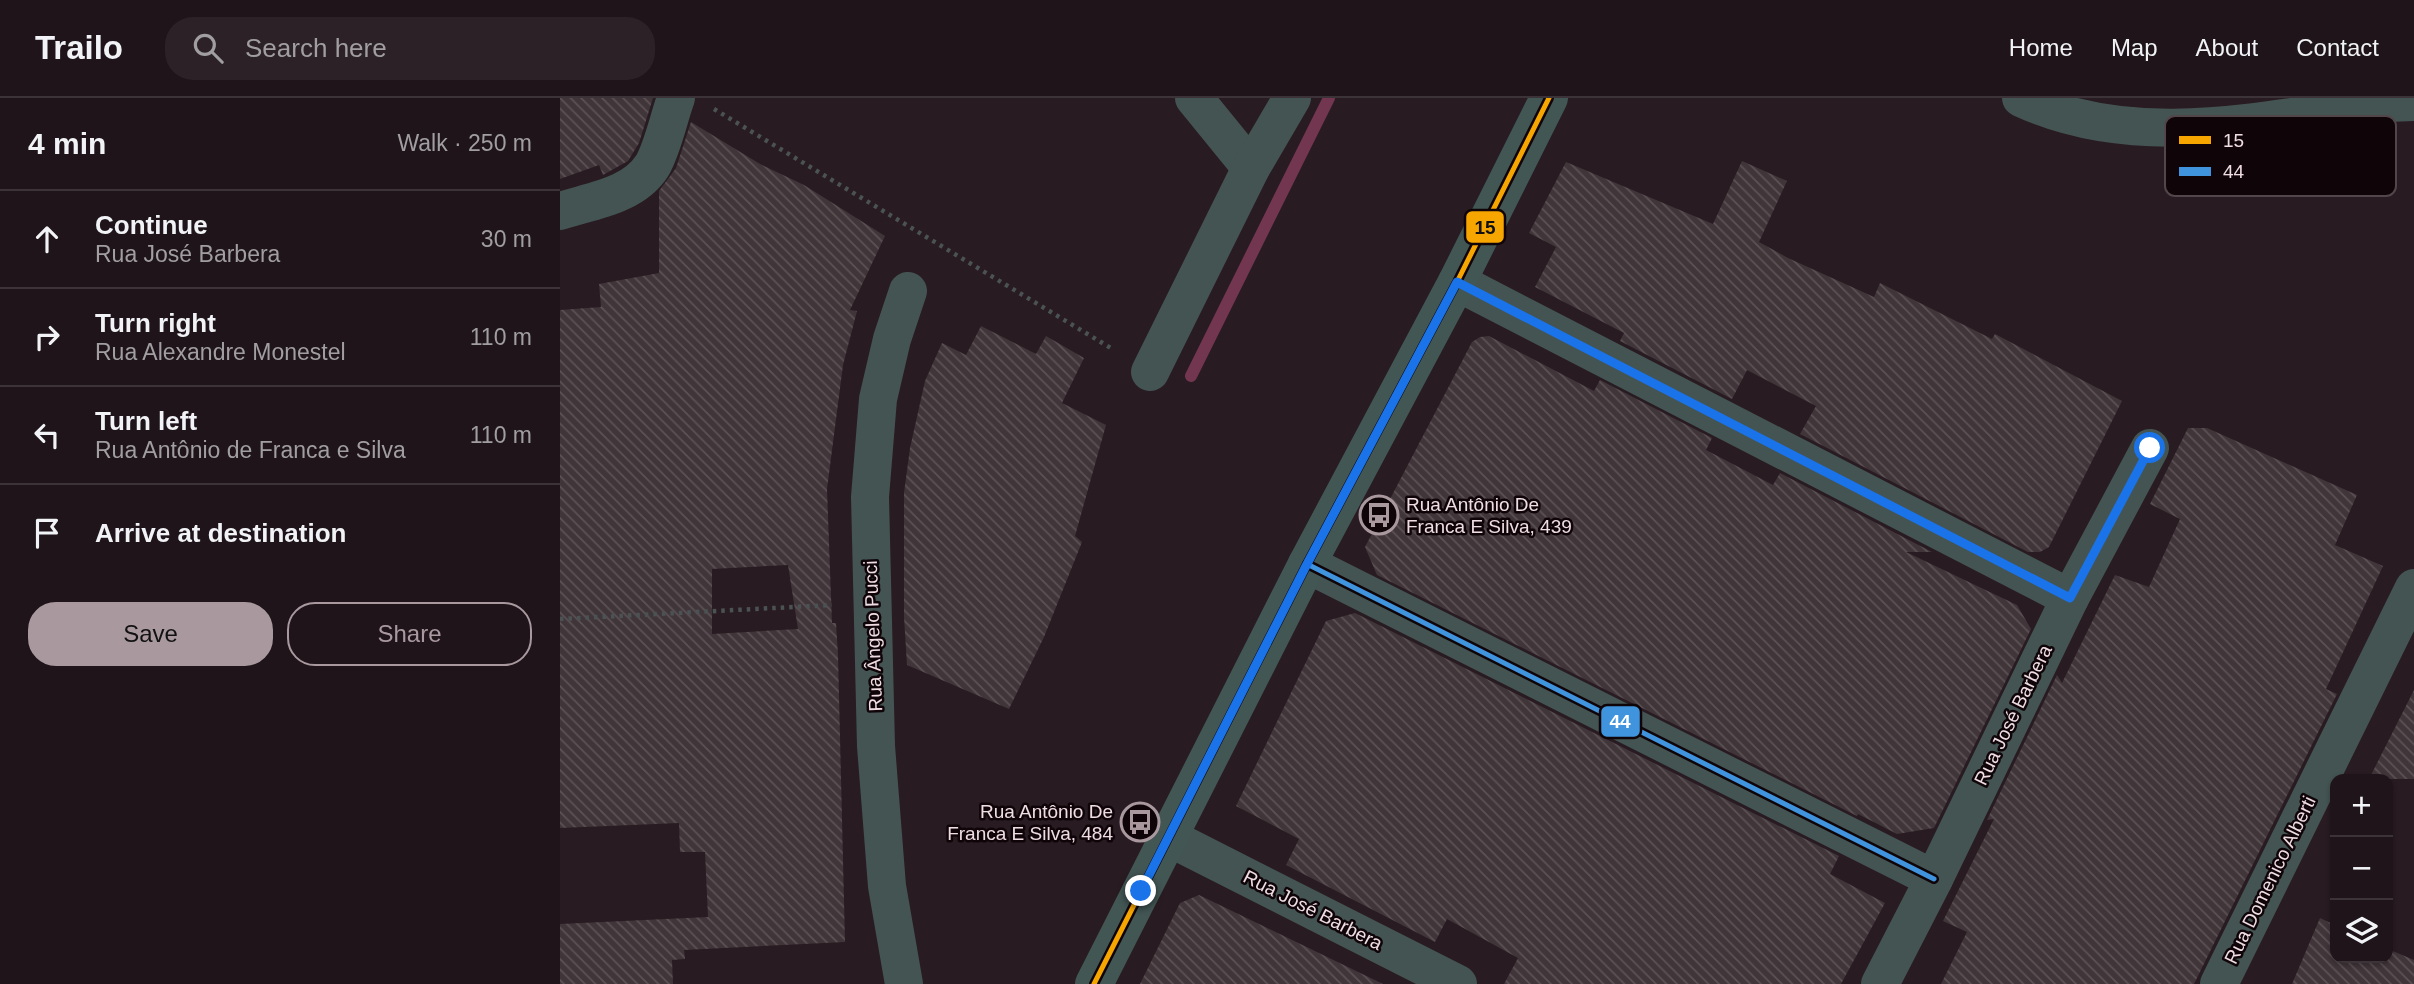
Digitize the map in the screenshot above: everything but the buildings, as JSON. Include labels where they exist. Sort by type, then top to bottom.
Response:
[{"type":"main road","points":[[1094,984],[1307,564],[1457,282],[1549,98]]},
{"type":"street","points":[[1194,98],[1251,168]]},
{"type":"street","points":[[1150,372],[1251,168],[1292,98]]},
{"type":"street","points":[[2021,98],[2046,110],[2133,128],[2165,128]]},
{"type":"street","points":[[560,211],[622,192],[637,182],[652,166],[691,102]]},
{"type":"street","points":[[2296,116],[2387,103],[2414,102]]},
{"type":"street","points":[[1457,282],[2070,598]]},
{"type":"street","name":"Rua Ângelo Pucci","points":[[904,984],[887,886],[876,746],[870,497],[878,399],[892,339],[908,291]]},
{"type":"street","name":"Rua José Barbera","points":[[1880,984],[2070,598],[2150,448]]},
{"type":"street","points":[[1307,564],[1934,879]]},
{"type":"street","name":"Rua Domenico Alberti","points":[[2219,984],[2414,588]]},
{"type":"street","name":"Rua José Barbera","points":[[1168,837],[1458,984]]},
{"type":"path","points":[[691,102],[1150,372]]},
{"type":"path","points":[[560,619],[872,603]]},
{"type":"waterway","points":[[1191,376],[1329,98]]},
{"type":"transit line","name":"15","points":[[1094,984],[1307,564],[1457,282],[1549,98]]},
{"type":"transit line","name":"44","points":[[1307,564],[1934,879]]},
{"type":"place","name":"Rua Antônio De Franca E Silva, 439","points":[[1379,515]]},
{"type":"place","name":"Rua Antônio De Franca E Silva, 484","points":[[1140,822]]},
{"type":"route","points":[[1141,891],[1307,564],[1457,282],[2070,598],[2150,448]]}]
